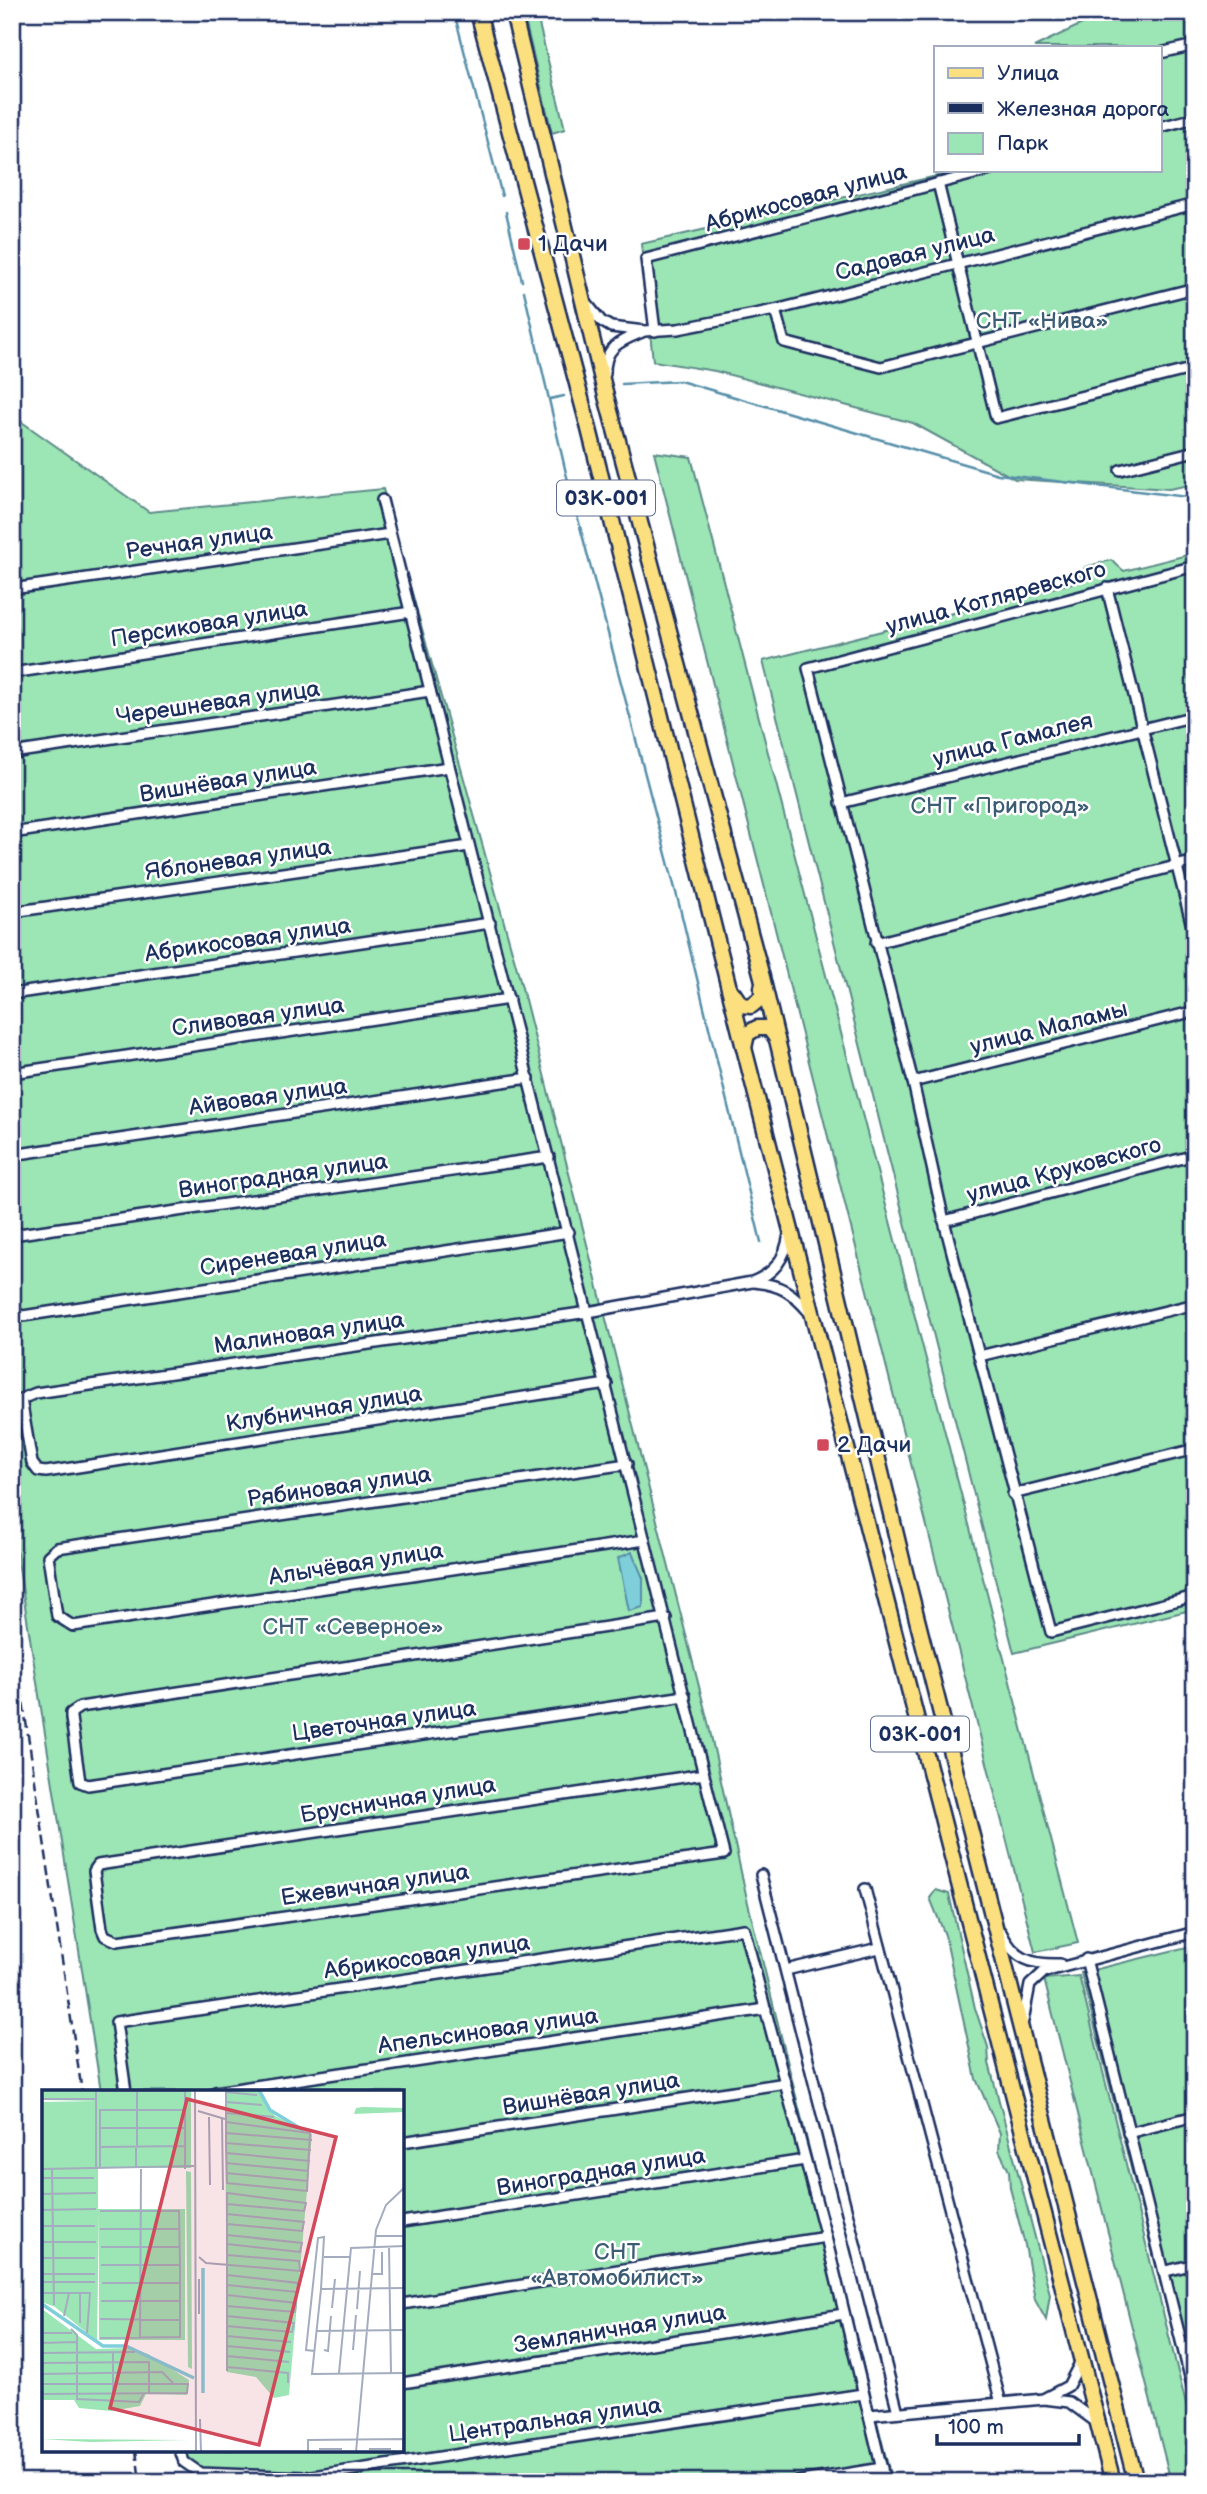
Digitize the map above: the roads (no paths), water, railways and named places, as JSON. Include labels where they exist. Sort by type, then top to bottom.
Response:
[{"type":"main road","name":"03К-001","points":[[478,12],[588,425],[744,1048],[1113,2482]]},
{"type":"main road","name":"03К-001","points":[[513,12],[577,285],[762,977],[988,1906],[1136,2482]]},
{"type":"main road","points":[[729,986],[741,1005],[751,1006],[762,997],[762,977]]},
{"type":"main road","points":[[744,1048],[747,1034],[757,1028],[769,1028],[778,1041]]},
{"type":"street","points":[[1162,53],[1195,45]]},
{"type":"street","points":[[1162,126],[1195,118]]},
{"type":"street","name":"Абрикосовая улица","points":[[655,331],[646,260],[973,172]]},
{"type":"street","points":[[938,183],[996,418],[1195,368]]},
{"type":"street","name":"Садовая улица","points":[[577,285],[591,311],[611,327],[655,331],[775,310],[1195,204]]},
{"type":"street","points":[[775,310],[784,342],[881,367],[1195,288]]},
{"type":"street","points":[[606,397],[607,354],[615,344],[644,331]]},
{"type":"street","points":[[1120,470],[1195,451]]},
{"type":"street","points":[[382,500],[704,1774]]},
{"type":"street","name":"Речная улица","points":[[12,589],[390,534]]},
{"type":"street","name":"улица Котляревского","points":[[841,803],[808,668],[1195,566]]},
{"type":"street","points":[[1107,588],[1195,938]]},
{"type":"street","name":"Персиковая улица","points":[[12,673],[411,612]]},
{"type":"street","name":"Черешневая улица","points":[[12,753],[430,691]]},
{"type":"street","name":"улица Гамалея","points":[[841,803],[1195,716]]},
{"type":"street","name":"Вишнёвая улица","points":[[12,833],[449,768]]},
{"type":"street","points":[[841,803],[913,1082],[944,1221],[1013,1494],[1051,1632],[1195,1596]]},
{"type":"street","name":"Яблоневая улица","points":[[12,912],[469,846]]},
{"type":"street","points":[[876,943],[1195,861]]},
{"type":"street","name":"Абрикосовая улица","points":[[12,994],[490,923]]},
{"type":"street","name":"Сливовая улица","points":[[12,1073],[509,999]]},
{"type":"street","name":"улица Маламы","points":[[913,1082],[1195,1011]]},
{"type":"street","name":"Айвовая улица","points":[[12,1155],[529,1078]]},
{"type":"street","name":"улица Круковского","points":[[944,1221],[1195,1155]]},
{"type":"street","name":"Виноградная улица","points":[[17,1234],[549,1157]]},
{"type":"street","points":[[752,1282],[768,1276],[779,1264],[787,1248],[790,1226]]},
{"type":"street","name":"Сиреневая улица","points":[[12,1312],[23,1316],[569,1232]]},
{"type":"street","points":[[752,1282],[779,1286],[791,1292],[813,1317]]},
{"type":"street","name":"Малиновая улица","points":[[46,1472],[38,1471],[32,1463],[21,1405],[24,1395],[588,1311],[752,1282]]},
{"type":"street","points":[[979,1356],[1195,1304]]},
{"type":"street","name":"Клубничная улица","points":[[46,1472],[607,1384]]},
{"type":"street","points":[[1013,1494],[1195,1449]]},
{"type":"street","name":"Рябиновая улица","points":[[73,1626],[57,1616],[48,1556],[57,1548],[627,1464]]},
{"type":"street","name":"Алычёвая улица","points":[[73,1626],[645,1540]]},
{"type":"street","name":"Цветочная улица","points":[[666,1618],[80,1707],[71,1713],[71,1718],[80,1782],[88,1785],[685,1696]]},
{"type":"street","name":"Ежевичная улица","points":[[98,1865],[94,1871],[102,1929],[105,1936],[117,1941],[724,1853],[704,1774]]},
{"type":"street","name":"Брусничная улица","points":[[98,1865],[704,1774]]},
{"type":"street","points":[[761,1875],[898,2412]]},
{"type":"street","points":[[865,1889],[1001,2403]]},
{"type":"street","points":[[988,1906],[1012,1951],[1021,1959],[1043,1965],[1069,1964]]},
{"type":"street","name":"Абрикосовая улица","points":[[126,2090],[116,2022],[744,1929],[766,2009]]},
{"type":"street","points":[[1022,2042],[1023,2013],[1030,1986],[1044,1972],[1195,1932]]},
{"type":"street","points":[[786,1970],[879,1948]]},
{"type":"street","points":[[1086,1959],[1128,2133],[1166,2271],[1195,2396]]},
{"type":"street","points":[[766,2009],[826,2237],[885,2482]]},
{"type":"street","name":"Апельсиновая улица","points":[[222,2090],[766,2009]]},
{"type":"street","name":"Вишнёвая улица","points":[[404,2142],[786,2083]]},
{"type":"street","points":[[1128,2133],[1195,2116]]},
{"type":"street","name":"Виноградная улица","points":[[404,2222],[805,2160]]},
{"type":"street","points":[[404,2304],[826,2237]]},
{"type":"street","points":[[1166,2271],[1195,2264]]},
{"type":"street","name":"Земляничная улица","points":[[404,2383],[844,2314]]},
{"type":"street","points":[[1044,2399],[1068,2386],[1081,2359]]},
{"type":"street","name":"Центральная улица","points":[[181,2452],[184,2462],[200,2473],[306,2477],[863,2394]]},
{"type":"street","points":[[869,2415],[1044,2399],[1069,2402],[1098,2423]]},
{"type":"street","points":[[796,2482],[882,2468]]},
{"type":"water","points":[[632,1552],[643,1578],[643,1607],[629,1611],[618,1558]]},
{"type":"waterway","points":[[454,12],[502,196]]},
{"type":"waterway","points":[[506,212],[522,281]]},
{"type":"waterway","points":[[524,291],[566,473],[679,904],[761,1242]]},
{"type":"waterway","points":[[622,384],[680,381],[998,474],[1195,498]]},
{"type":"waterway","points":[[550,399],[564,396]]},
{"type":"waterway","points":[[233,2479],[261,2482]]},
{"type":"railway","points":[[12,1629],[82,2090]]},
{"type":"railway","points":[[136,2452],[140,2482]]},
{"type":"place","name":"1 Дачи","points":[[524,244]]},
{"type":"place","name":"2 Дачи","points":[[823,1445]]},
{"type":"park label","name":"СНТ «Нива»","points":[[1042,321]]},
{"type":"park label","name":"СНТ «Пригород»","points":[[1000,806]]},
{"type":"park label","name":"СНТ «Северное»","points":[[353,1627]]},
{"type":"park label","name":"СНТ «Автомобилист»","points":[[617,2265]]}]
